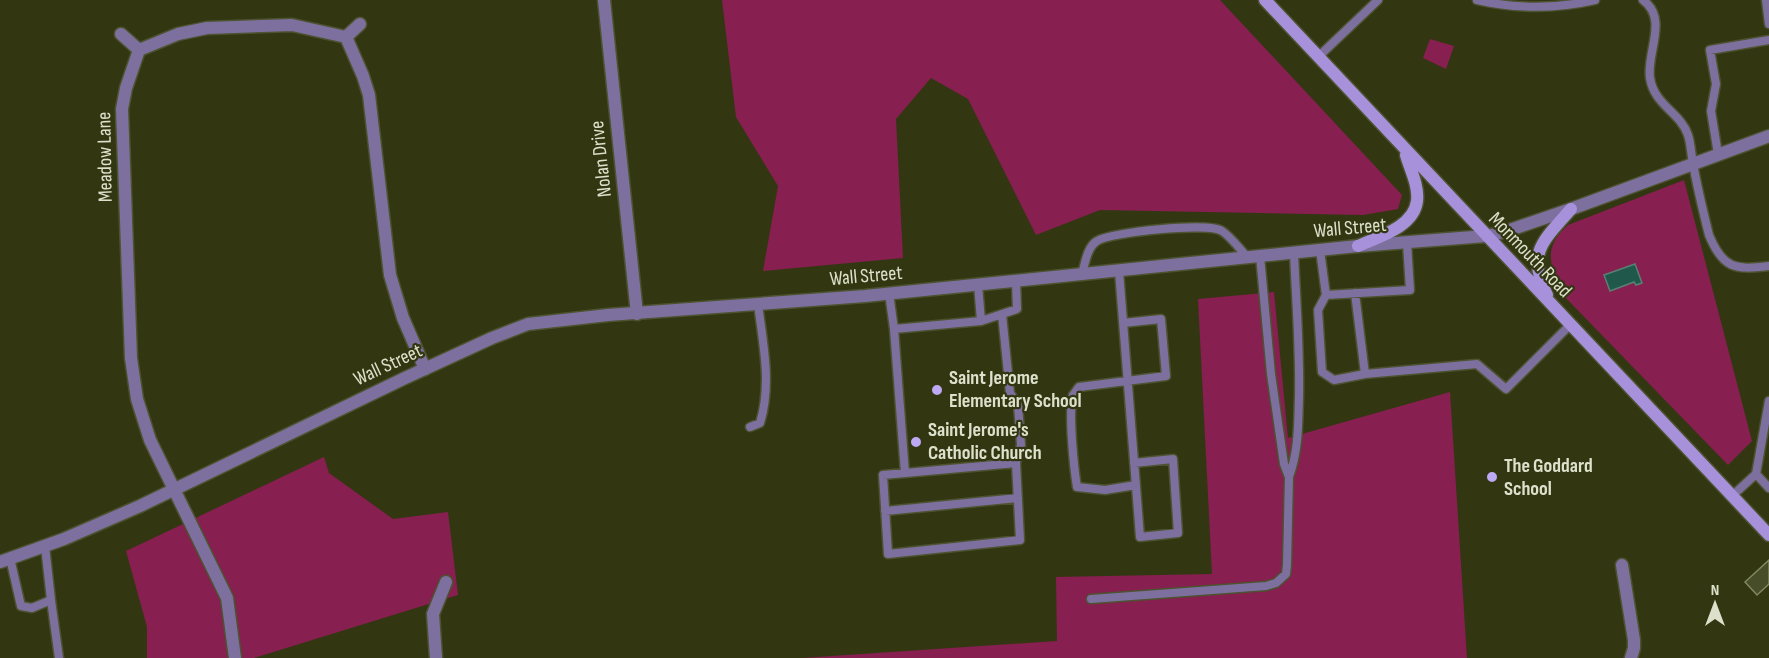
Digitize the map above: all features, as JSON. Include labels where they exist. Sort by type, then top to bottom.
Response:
[{"type":"main road","name":"Monmouth Road","points":[[1264,0],[1769,535]]},
{"type":"main road","points":[[1358,246],[1398,227],[1413,212],[1417,202],[1416,189],[1405,150]]},
{"type":"main road","points":[[1551,305],[1538,276],[1538,254],[1549,234],[1571,208]]},
{"type":"street","name":"Nolan Drive","points":[[604,0],[637,314]]},
{"type":"street","points":[[346,37],[360,24]]},
{"type":"street","points":[[121,34],[139,50],[178,34],[207,28],[292,25],[346,37]]},
{"type":"street","points":[[346,37],[369,95],[390,275],[403,318],[424,369]]},
{"type":"street","name":"Meadow Lane","points":[[139,50],[122,108],[131,358],[137,399],[142,419],[173,489],[227,598],[235,658]]},
{"type":"street","name":"Wall Street","points":[[5,560],[45,546],[140,506],[424,369],[528,324],[576,318],[889,293],[1358,246],[1486,236],[1504,232],[1769,136]]},
{"type":"street","points":[[1622,566],[1634,640],[1631,658]]},
{"type":"street","points":[[436,658],[433,614],[446,582]]},
{"type":"lane","points":[[1318,57],[1378,0]]},
{"type":"lane","points":[[1477,0],[1502,5],[1532,7],[1564,6],[1595,0]]},
{"type":"lane","points":[[1643,0],[1650,5],[1656,22],[1650,69],[1652,86],[1660,101],[1688,132],[1709,235],[1717,254],[1724,261],[1738,268],[1769,266]]},
{"type":"lane","points":[[1766,0],[1769,24]]},
{"type":"lane","points":[[1718,154],[1711,111],[1716,84],[1710,50],[1769,40]]},
{"type":"lane","points":[[1082,274],[1090,248],[1099,239],[1160,229],[1208,227],[1216,229],[1222,231],[1254,257],[1284,464],[1289,477]]},
{"type":"lane","points":[[1326,295],[1410,290],[1407,243]]},
{"type":"lane","points":[[1320,250],[1326,295],[1318,310],[1322,372],[1334,380],[1365,374],[1477,364],[1506,389],[1570,325]]},
{"type":"lane","points":[[1091,599],[1266,586],[1276,583],[1286,574],[1289,477],[1296,456],[1299,412],[1300,369],[1294,253]]},
{"type":"lane","points":[[1119,270],[1128,380],[1134,463],[1140,537],[1179,533],[1173,459],[1134,463]]},
{"type":"lane","points":[[894,329],[981,321],[1017,309],[1016,280]]},
{"type":"lane","points":[[978,284],[981,321]]},
{"type":"lane","points":[[889,293],[905,473]]},
{"type":"lane","points":[[1355,293],[1365,374]]},
{"type":"lane","points":[[750,427],[760,423],[766,403],[766,368],[758,304]]},
{"type":"lane","points":[[1002,314],[1010,393],[1018,405],[1021,445],[1016,463],[1020,540],[888,554],[883,476],[1016,463]]},
{"type":"lane","points":[[1123,323],[1161,319],[1166,376],[1079,387],[1073,394],[1074,467],[1077,487],[1104,490],[1136,485]]},
{"type":"lane","points":[[1732,496],[1756,474],[1769,401]]},
{"type":"lane","points":[[1756,474],[1769,489]]},
{"type":"lane","points":[[885,511],[1018,498]]},
{"type":"lane","points":[[45,546],[59,658]]},
{"type":"lane","points":[[5,560],[21,606],[32,608],[51,600]]},
{"type":"shaded area","points":[[722,0],[1220,0],[1402,195],[1398,209],[1363,215],[1100,210],[1036,235],[968,99],[931,78],[896,119],[903,258],[763,271],[778,186],[736,117]]},
{"type":"shaded area","points":[[1430,39],[1454,46],[1446,69],[1423,58]]},
{"type":"shaded area","points":[[1684,180],[1752,441],[1728,465],[1560,292],[1552,265],[1552,249],[1555,241],[1568,225]]},
{"type":"shaded area","points":[[1274,292],[1288,438],[1450,392],[1467,658],[802,658],[1057,641],[1056,577],[1212,574],[1198,299]]},
{"type":"shaded area","points":[[324,457],[329,473],[393,519],[448,512],[458,595],[254,658],[147,658],[147,627],[126,551]]},
{"type":"water","points":[[1635,264],[1642,283],[1636,285],[1634,282],[1610,291],[1604,275]]},
{"type":"building","points":[[1769,560],[1769,584],[1757,595],[1745,582]]},
{"type":"place","name":"Saint Jerome Elementary School","points":[[937,390]]},
{"type":"place","name":"Saint Jerome's Catholic Church","points":[[916,442]]},
{"type":"place","name":"The Goddard School","points":[[1492,477]]}]
